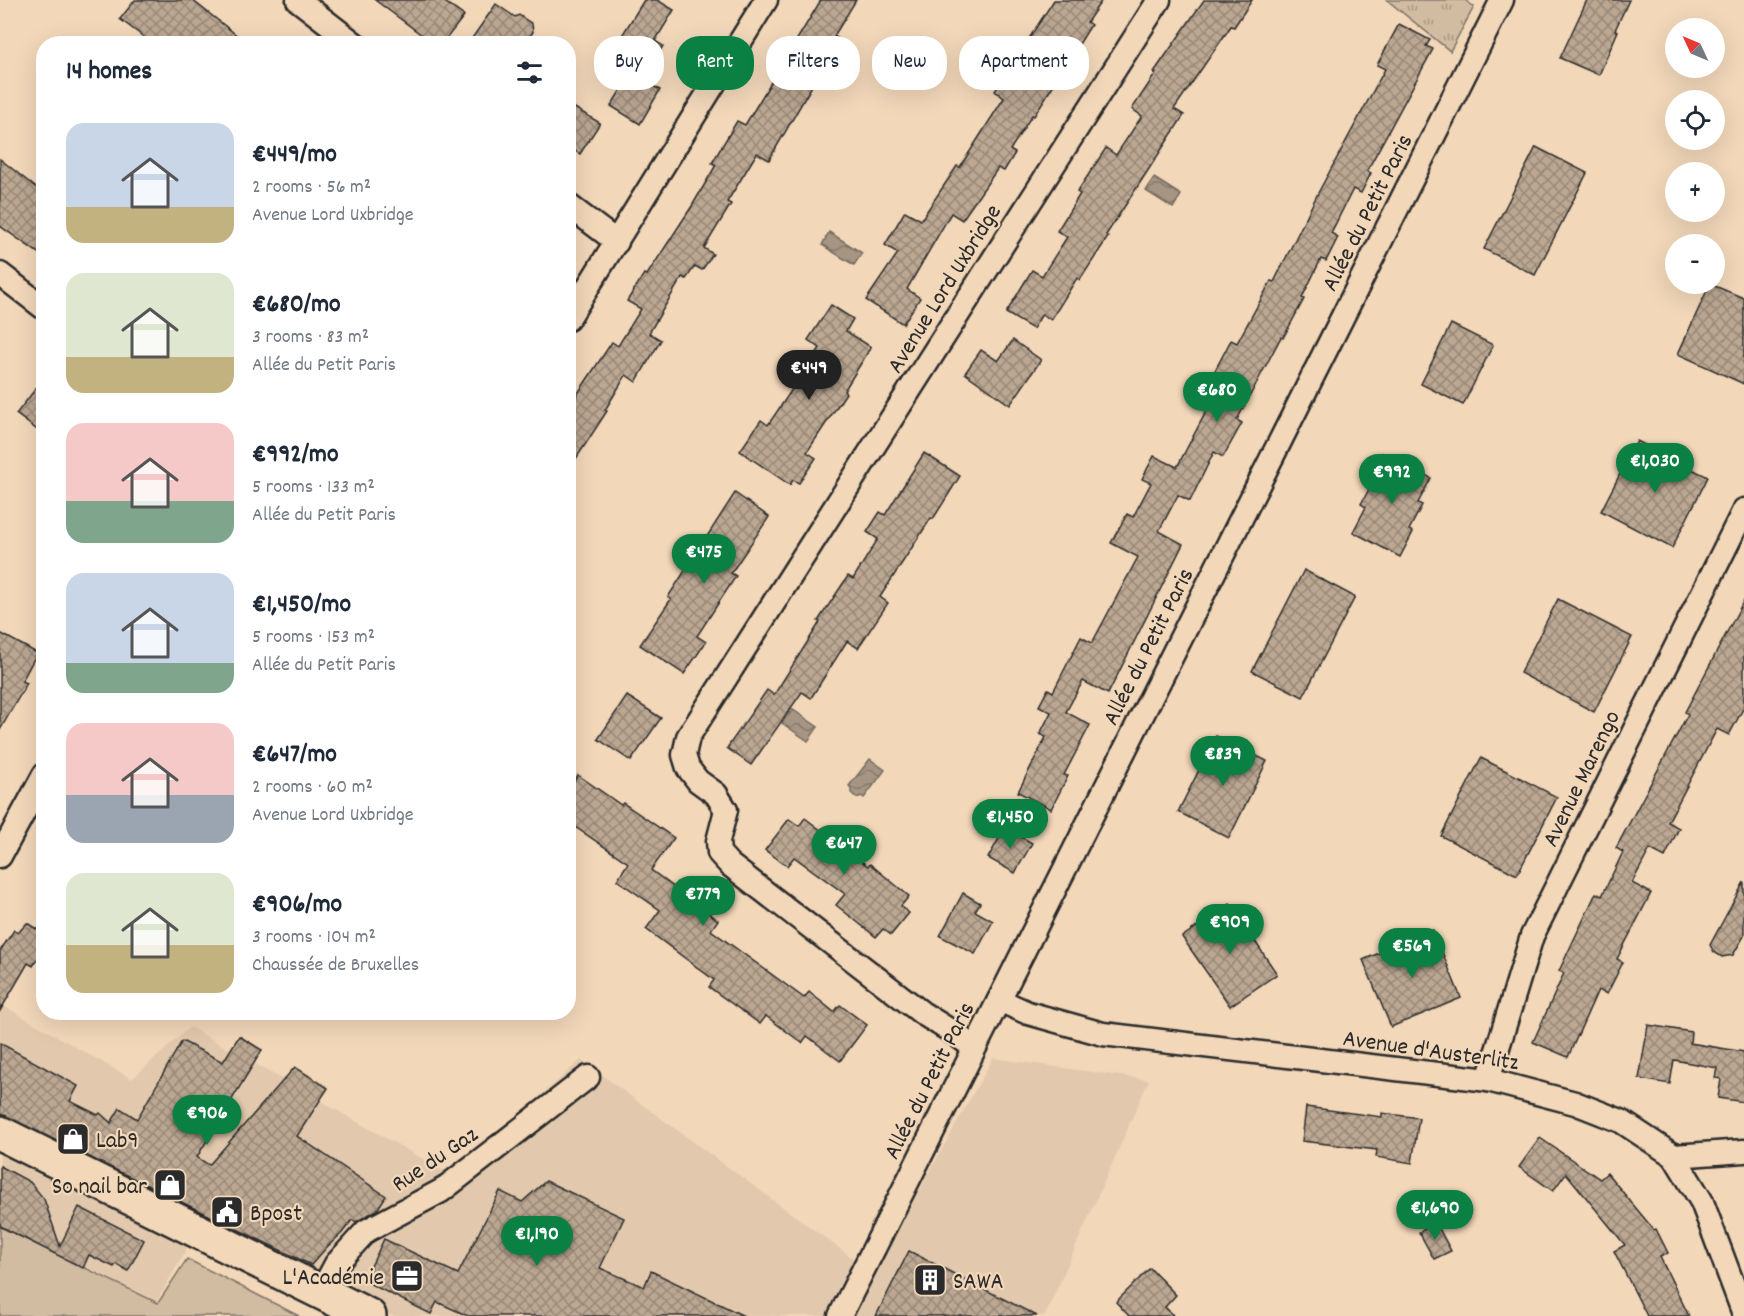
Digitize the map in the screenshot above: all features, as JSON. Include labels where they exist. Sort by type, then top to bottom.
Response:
[{"type":"main road","points":[[0,1133],[369,1316]]},
{"type":"street","points":[[298,0],[345,36]]},
{"type":"street","points":[[576,306],[766,0]]},
{"type":"street","name":"Avenue Lord Uxbridge","points":[[974,1048],[922,1013],[730,865],[719,853],[718,841],[726,810],[716,794],[698,781],[688,768],[684,755],[688,737],[1159,0]]},
{"type":"street","name":"Allée du Petit Paris","points":[[840,1316],[1502,0]]},
{"type":"street","points":[[576,211],[617,242]]},
{"type":"street","points":[[0,274],[36,302]]},
{"type":"street","name":"Avenue Marengo","points":[[1488,1080],[1532,936],[1744,510]]},
{"type":"street","points":[[0,856],[36,790]]},
{"type":"street","name":"Avenue d'Austerlitz","points":[[999,1000],[1028,1013],[1103,1034],[1488,1080],[1575,1103],[1621,1120],[1674,1156],[1702,1202],[1744,1314]]},
{"type":"street","name":"Rue du Gaz","points":[[321,1292],[336,1264],[366,1231],[441,1191],[588,1077]]},
{"type":"street","points":[[1674,1156],[1744,1151]]},
{"type":"shaded area","points":[[0,1004],[132,1079],[190,1027],[451,1175],[581,1060],[873,1273],[993,1058],[1149,1080],[1045,1316],[392,1316],[202,1222],[157,1301],[0,1226]]},
{"type":"green space","points":[[1387,0],[1465,0],[1474,7],[1450,51]]},
{"type":"green space","points":[[0,1227],[158,1303],[187,1259],[299,1316],[0,1316]]},
{"type":"water","points":[[1154,178],[1181,195],[1173,208],[1146,191]]},
{"type":"water","points":[[829,232],[862,253],[854,265],[822,245]]},
{"type":"water","points":[[792,709],[818,727],[808,741],[782,723]]},
{"type":"water","points":[[870,759],[885,770],[864,798],[861,796],[857,798],[851,793],[849,786]]},
{"type":"building","points":[[135,0],[192,0],[238,36],[142,36],[120,19]]},
{"type":"building","points":[[375,0],[442,0],[464,16],[448,36],[423,36]]},
{"type":"building","points":[[644,0],[657,0],[674,10],[658,36],[622,36]]},
{"type":"building","points":[[821,0],[856,0],[834,36],[799,36]]},
{"type":"building","points":[[1054,0],[1102,0],[1087,22],[1091,25],[1084,36],[1031,36]]},
{"type":"building","points":[[1204,0],[1252,0],[1234,27],[1231,26],[1174,109],[1184,115],[1106,235],[1108,237],[1080,280],[1077,278],[1051,320],[1042,314],[1033,329],[1006,313],[1032,270],[1042,276],[1067,237],[1057,231],[1080,194],[1077,192],[1106,148],[1116,155],[1142,116],[1132,109],[1156,73],[1154,72]]},
{"type":"building","points":[[1587,0],[1629,0],[1615,30],[1618,31],[1599,75],[1560,58]]},
{"type":"building","points":[[496,4],[515,17],[519,15],[532,24],[533,32],[530,36],[474,36]]},
{"type":"building","points":[[1399,24],[1430,40],[1426,46],[1433,49],[1367,171],[1371,173],[1361,193],[1353,189],[1331,233],[1338,237],[1326,261],[1321,259],[1302,298],[1304,299],[1237,420],[1242,423],[1223,457],[1214,452],[1190,501],[1178,495],[1159,531],[1183,544],[1108,694],[1083,681],[1066,712],[1090,725],[1064,775],[1068,776],[1051,809],[1018,792],[1046,737],[1040,734],[1051,712],[1039,706],[1048,689],[1053,692],[1081,637],[1092,643],[1138,557],[1111,543],[1127,514],[1133,517],[1151,483],[1142,479],[1154,456],[1177,467],[1220,385],[1210,380],[1231,340],[1237,343],[1271,281],[1274,282],[1318,193],[1385,69],[1377,65]]},
{"type":"building","points":[[621,90],[660,90],[640,124],[611,106]]},
{"type":"building","points":[[766,90],[809,90],[769,160],[757,153],[727,202],[731,204],[704,248],[713,254],[702,270],[695,266],[686,279],[682,277],[649,333],[661,340],[636,382],[626,375],[605,410],[607,411],[576,459],[576,396],[612,342],[618,346],[641,309],[627,301],[644,274],[647,275],[692,206],[716,165],[712,163],[737,121],[745,125]]},
{"type":"building","points":[[1050,90],[1010,150],[1015,153],[1004,171],[998,168],[962,220],[951,213],[907,289],[920,298],[903,324],[866,300],[898,253],[885,245],[905,211],[921,220],[957,166],[960,167],[1004,98],[995,91]]},
{"type":"building","points":[[576,109],[600,123],[580,154],[576,152]]},
{"type":"building","points":[[1536,147],[1587,173],[1535,275],[1484,249]]},
{"type":"building","points":[[0,159],[36,188],[36,251],[0,226]]},
{"type":"building","points":[[1725,290],[1744,298],[1744,384],[1678,354],[1705,294],[1725,294]]},
{"type":"building","points":[[831,305],[853,319],[846,331],[871,347],[844,391],[846,393],[807,452],[816,458],[799,483],[793,480],[790,485],[740,451],[761,420],[768,425],[820,348],[808,340]]},
{"type":"building","points":[[1451,324],[1493,345],[1463,405],[1421,384]]},
{"type":"building","points":[[1013,340],[1041,360],[1010,405],[965,373],[981,350],[998,361]]},
{"type":"building","points":[[36,388],[36,429],[16,414]]},
{"type":"building","points":[[1637,441],[1708,477],[1672,548],[1601,511]]},
{"type":"building","points":[[924,453],[960,476],[880,597],[888,603],[858,648],[847,641],[811,698],[802,692],[751,765],[727,748],[767,690],[774,695],[848,576],[853,579],[878,539],[867,532],[880,512],[885,515]]},
{"type":"building","points":[[1382,453],[1431,478],[1418,503],[1422,505],[1409,530],[1413,532],[1400,557],[1353,532],[1366,507],[1361,504],[1373,482],[1368,480]]},
{"type":"building","points":[[735,493],[769,517],[731,573],[736,576],[697,636],[706,642],[684,674],[640,645],[671,599],[668,597]]},
{"type":"building","points":[[1304,570],[1355,597],[1303,697],[1252,671]]},
{"type":"building","points":[[1558,599],[1632,637],[1594,712],[1520,673]]},
{"type":"building","points":[[1744,600],[1744,707],[1729,735],[1717,729],[1668,822],[1679,828],[1665,857],[1650,849],[1632,883],[1651,893],[1617,959],[1623,962],[1607,994],[1598,990],[1568,1057],[1533,1042],[1564,973],[1559,971],[1596,893],[1602,896],[1623,852],[1616,848],[1688,714],[1685,712]]},
{"type":"building","points":[[0,633],[36,652],[36,655],[22,681],[27,683],[0,730]]},
{"type":"building","points":[[627,696],[661,718],[631,761],[598,739]]},
{"type":"building","points":[[1216,736],[1267,761],[1229,838],[1178,812]]},
{"type":"building","points":[[1481,758],[1557,797],[1517,875],[1441,836]]},
{"type":"building","points":[[578,775],[674,838],[651,870],[718,920],[711,930],[804,998],[809,992],[834,1012],[840,1005],[867,1025],[840,1061],[807,1036],[802,1043],[766,1016],[760,1024],[709,987],[714,980],[646,929],[660,910],[617,880],[628,863],[576,827],[576,778]]},
{"type":"building","points":[[805,818],[868,866],[870,864],[909,896],[901,906],[909,913],[891,935],[883,929],[876,937],[836,905],[845,894],[794,857],[787,866],[765,850],[789,819],[799,826]]},
{"type":"building","points":[[1005,828],[1032,843],[1015,873],[988,858]]},
{"type":"building","points":[[1744,882],[1744,936],[1733,955],[1722,957],[1714,952],[1710,945]]},
{"type":"building","points":[[963,893],[980,903],[975,911],[993,921],[975,954],[940,936]]},
{"type":"building","points":[[1230,904],[1277,974],[1230,1006],[1182,937]]},
{"type":"building","points":[[27,923],[36,929],[36,961],[33,966],[28,963],[0,1011],[0,951],[14,930],[18,933]]},
{"type":"building","points":[[1433,930],[1461,998],[1391,1027],[1363,960]]},
{"type":"building","points":[[1648,1025],[1691,1032],[1690,1043],[1744,1052],[1744,1102],[1718,1098],[1721,1079],[1715,1078],[1717,1068],[1674,1060],[1670,1084],[1639,1079]]},
{"type":"building","points":[[239,1036],[262,1050],[197,1157],[209,1165],[295,1067],[328,1088],[297,1136],[386,1196],[377,1210],[356,1222],[352,1220],[311,1265],[0,1114],[0,1043],[78,1086],[70,1101],[98,1115],[100,1113],[111,1123],[120,1108],[137,1119],[182,1041],[223,1062]]},
{"type":"building","points":[[1306,1107],[1382,1117],[1382,1113],[1419,1118],[1412,1163],[1376,1157],[1377,1150],[1302,1141]]},
{"type":"building","points":[[1540,1138],[1600,1179],[1607,1173],[1654,1230],[1656,1229],[1668,1253],[1660,1257],[1689,1316],[1647,1316],[1614,1251],[1625,1245],[1566,1173],[1553,1191],[1519,1167]]},
{"type":"building","points":[[0,1166],[30,1182],[44,1199],[60,1246],[79,1207],[144,1240],[128,1271],[116,1264],[114,1267],[89,1255],[83,1268],[0,1226]]},
{"type":"building","points":[[546,1181],[624,1218],[600,1268],[644,1287],[651,1271],[744,1316],[468,1316],[437,1302],[431,1314],[364,1281],[384,1239],[458,1274],[500,1191],[522,1202]]},
{"type":"building","points":[[1436,1223],[1451,1251],[1434,1259],[1419,1232]]},
{"type":"building","name":"SAWA","points":[[909,1251],[1037,1316],[876,1316]]},
{"type":"building","points":[[1150,1268],[1176,1295],[1165,1307],[1174,1316],[1129,1316],[1116,1302]]},
{"type":"place","name":"Lab9","points":[[73,1139]]},
{"type":"place","name":"So nail bar","points":[[170,1185]]},
{"type":"place","name":"Bpost","points":[[227,1212]]},
{"type":"place","name":"L'Académie","points":[[407,1276]]},
{"type":"place","name":"SAWA","points":[[930,1280]]}]
